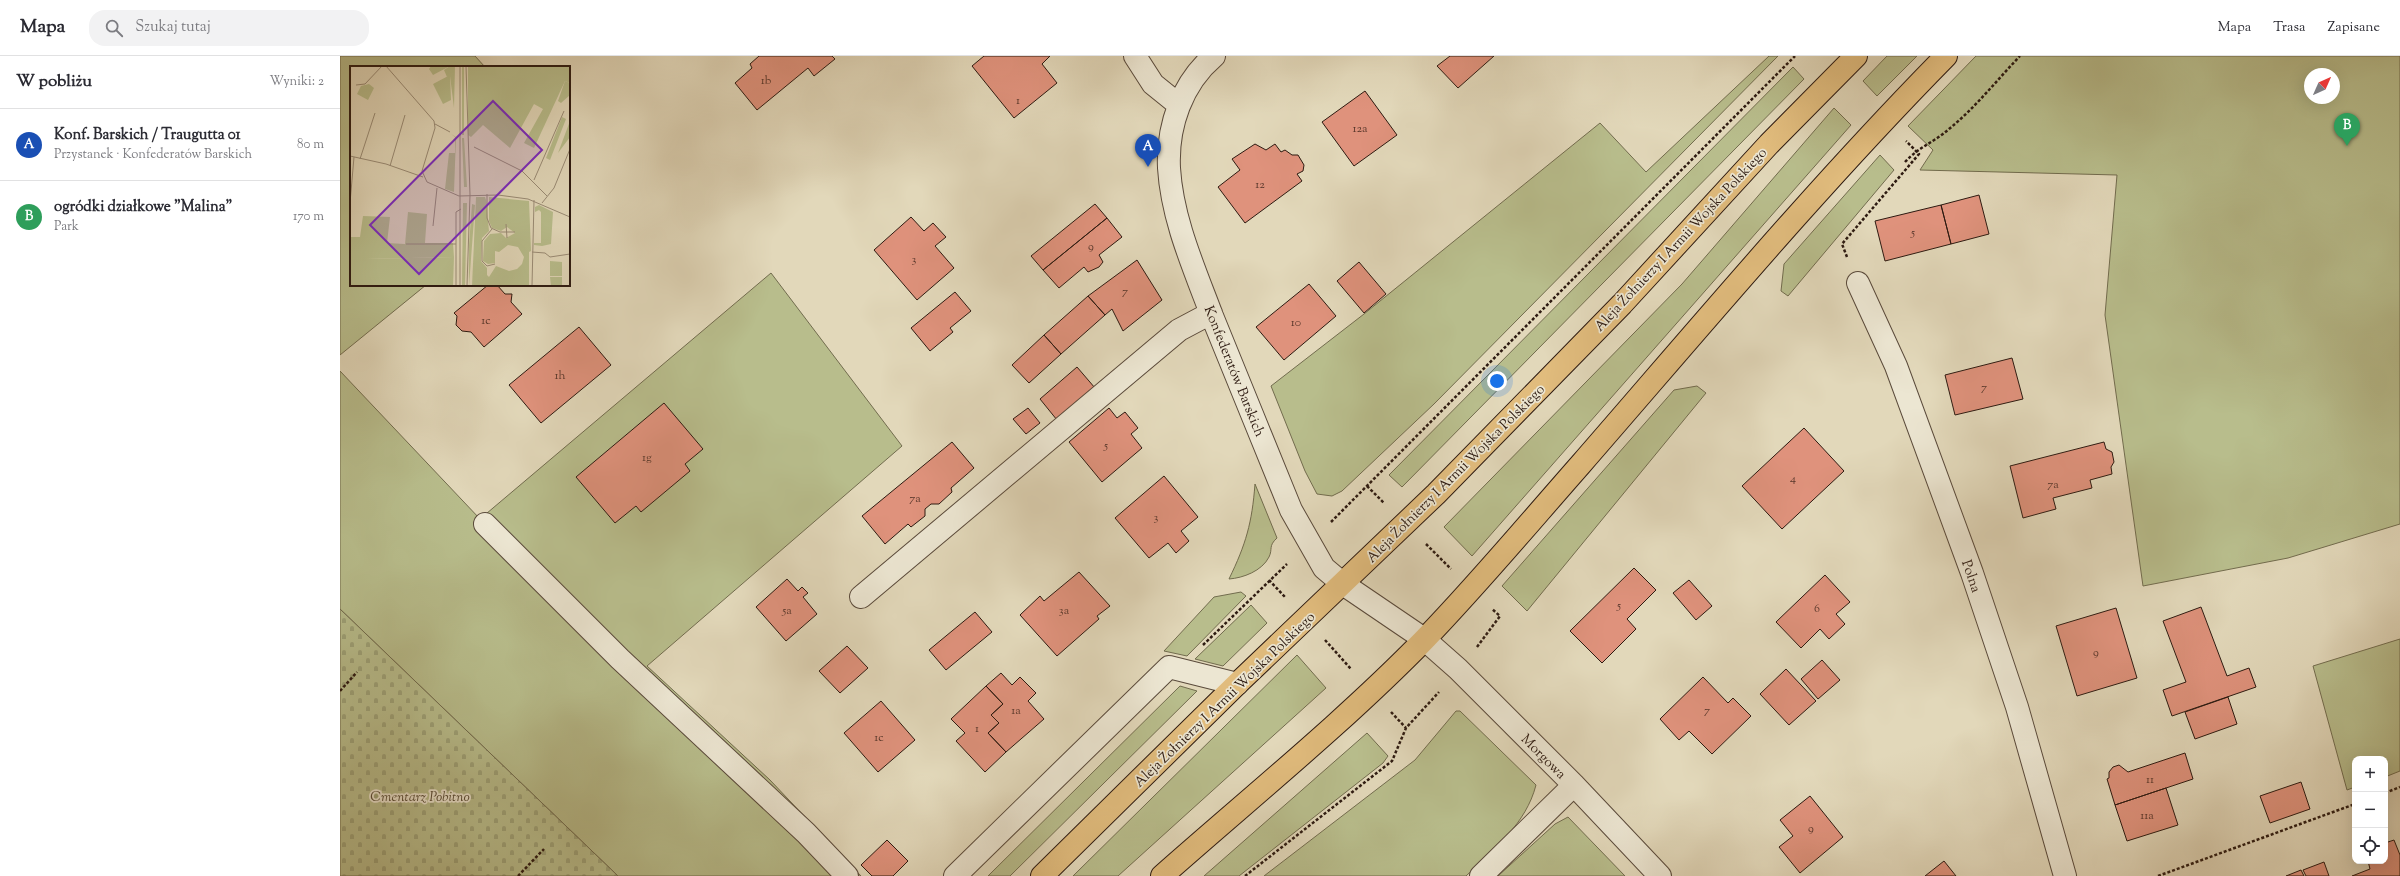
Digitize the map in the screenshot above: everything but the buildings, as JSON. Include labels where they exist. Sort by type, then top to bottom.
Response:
[{"type":"main road","name":"Aleja Żołnierzy I Armii Wojska Polskiego","points":[[1042,876],[1237,684],[1406,524],[1622,304],[1769,144],[1856,56]]},
{"type":"main road","points":[[1162,876],[1371,691],[1424,640],[1471,589],[1819,191],[1885,119],[1946,56]]},
{"type":"street","points":[[1135,56],[1153,84],[1179,105]]},
{"type":"street","name":"Konfederatów Barskich","points":[[1214,56],[1192,80],[1179,105],[1170,148],[1170,181],[1178,222],[1193,269],[1290,510],[1318,559],[1324,568],[1344,584],[1424,640]]},
{"type":"street","name":"Polna","points":[[1858,283],[1896,366],[1972,573],[2017,707],[2065,876]]},
{"type":"street","points":[[861,597],[1179,330],[1211,313]]},
{"type":"street","points":[[485,524],[620,659],[806,833],[847,876]]},
{"type":"street","name":"Morgowa","points":[[1424,640],[1458,670],[1574,785],[1660,876]]},
{"type":"street","points":[[955,876],[1169,667],[1237,684]]},
{"type":"street","points":[[1481,876],[1574,785]]},
{"type":"path","points":[[1473,653],[1500,616],[1367,486],[1795,56]]},
{"type":"path","points":[[1905,162],[1922,145],[1934,141],[1950,129],[2020,56]]},
{"type":"path","points":[[1169,667],[1192,656],[1269,580],[1406,728]]},
{"type":"path","points":[[340,691],[357,672]]},
{"type":"path","points":[[1245,876],[1392,761],[1406,728],[1441,689]]},
{"type":"path","points":[[2388,792],[2400,788]]},
{"type":"path","points":[[2158,876],[2352,805]]},
{"type":"path","points":[[518,876],[544,848]]},
{"type":"green space","points":[[340,56],[475,56],[484,66],[350,66],[350,286],[425,286],[340,355]]},
{"type":"green space","points":[[1769,56],[1778,56],[1434,404],[1342,491],[1332,496],[1317,494],[1305,471],[1271,386],[1364,314],[1600,123],[1646,172]]},
{"type":"green space","points":[[1887,56],[1917,56],[1877,96],[1863,81]]},
{"type":"green space","points":[[1976,56],[2400,56],[2400,524],[2288,558],[2143,586],[2105,315],[2117,175],[1920,170],[1933,150],[1908,126]]},
{"type":"green space","points":[[1793,67],[1804,79],[1402,487],[1389,475]]},
{"type":"green space","points":[[1834,108],[1851,125],[1472,556],[1444,527],[1682,284]]},
{"type":"green space","points":[[1880,155],[1894,170],[1788,296],[1781,291],[1784,264]]},
{"type":"green space","points":[[771,273],[902,446],[647,666],[770,780],[861,876],[618,876],[340,609],[340,371],[480,519]]},
{"type":"green space","points":[[1697,386],[1706,393],[1527,611],[1502,586],[1674,390]]},
{"type":"green space","points":[[1255,484],[1277,538],[1272,545],[1269,557],[1262,566],[1252,573],[1229,579],[1244,544],[1250,522]]},
{"type":"green space","points":[[1241,592],[1246,596],[1187,656],[1164,651],[1214,597]]},
{"type":"green space","points":[[1251,605],[1267,623],[1223,666],[1195,659]]},
{"type":"green space","name":"Cmentarz Pobitno","points":[[340,609],[618,876],[340,876]]},
{"type":"green space","points":[[2400,639],[2400,771],[2388,776],[2388,756],[2352,756],[2352,788],[2347,790],[2313,666]]},
{"type":"green space","points":[[1297,655],[1326,688],[1118,876],[1073,876]]},
{"type":"green space","points":[[1180,686],[1197,691],[1010,876],[988,876]]},
{"type":"green space","points":[[1456,711],[1460,711],[1536,785],[1525,812],[1517,824],[1498,846],[1466,876],[1264,876],[1415,760]]},
{"type":"green space","points":[[1367,733],[1388,756],[1383,763],[1239,876],[1204,876]]},
{"type":"green space","points":[[1568,817],[1625,876],[1498,876],[1555,824]]},
{"type":"place","name":"ogródki działkowe \"Malina\"","points":[[2347,146]]},
{"type":"place","name":"Konf. Barskich / Traugutta 01","points":[[1148,167]]}]
